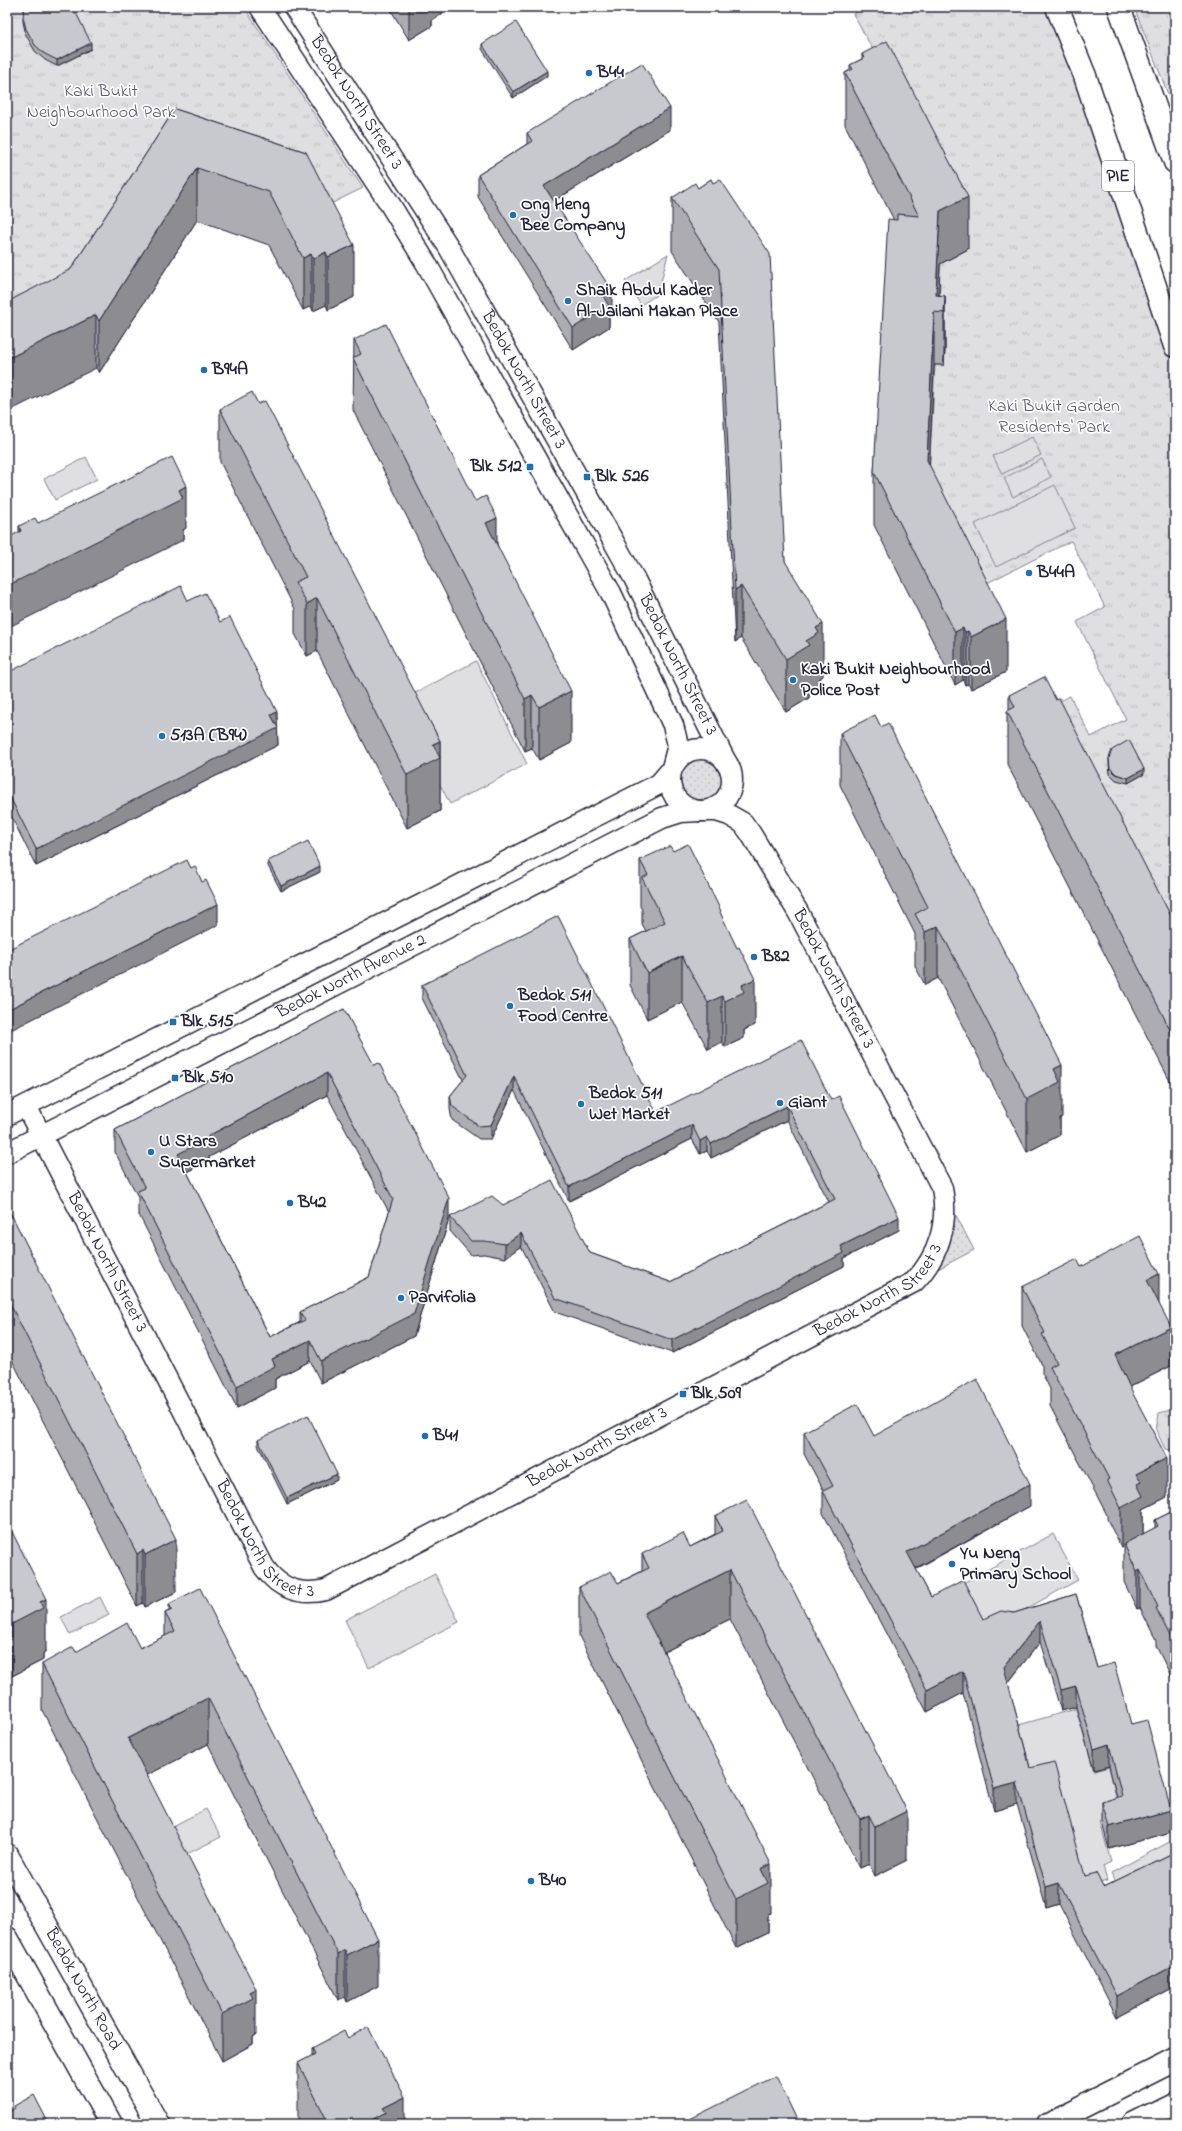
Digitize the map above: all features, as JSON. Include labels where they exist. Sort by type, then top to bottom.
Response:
[{"type":"main road","name":"PIE","points":[[1058,7],[1085,76],[1175,346]]},
{"type":"main road","points":[[1119,7],[1175,162]]},
{"type":"main road","name":"Bedok North Road","points":[[7,1855],[158,2124]]},
{"type":"main road","points":[[7,1938],[111,2124]]},
{"type":"main road","points":[[1048,2124],[1175,2060]]},
{"type":"main road","points":[[1132,2124],[1175,2103]]},
{"type":"street","name":"Bedok North Street 3","points":[[260,7],[388,201],[426,263],[608,588],[666,708],[675,732],[678,745],[672,769]]},
{"type":"street","name":"Bedok North Street 3","points":[[294,7],[448,246],[634,578],[728,766]]},
{"type":"street","points":[[697,749],[716,752],[728,766],[732,782],[727,797],[715,808],[700,811],[685,807],[674,796],[670,780],[672,769],[683,754],[697,749]]},
{"type":"street","name":"Bedok North Avenue 2","points":[[7,1115],[659,784],[672,769]]},
{"type":"street","name":"Bedok North Street 3","points":[[26,1106],[259,1560],[268,1574],[287,1588],[309,1593],[326,1590],[914,1282],[929,1264],[937,1250],[944,1219],[942,1188],[798,912],[743,823],[724,813],[700,811]]},
{"type":"street","name":"Bedok North Avenue 2","points":[[7,1153],[662,818],[682,812],[700,811]]},
{"type":"green space","name":"Kaki Bukit Neighbourhood Park","points":[[7,7],[244,7],[363,188],[312,213],[175,161],[7,354]]},
{"type":"green space","name":"Kaki Bukit Garden Residents' Park","points":[[864,7],[1050,7],[1077,78],[1175,363],[1175,976],[1037,712],[1070,696],[1091,737],[1126,719],[1077,622],[1105,607],[1071,541],[971,591],[927,512],[935,365],[944,365],[945,348],[936,348],[940,264],[968,249],[932,180],[882,66],[853,14]]},
{"type":"green space","points":[[1134,7],[1175,7],[1175,112]]},
{"type":"green space","points":[[668,254],[658,294],[641,305],[625,281]]},
{"type":"green space","points":[[1032,437],[1041,455],[1002,474],[993,456]]},
{"type":"green space","points":[[86,457],[97,479],[55,500],[44,479]]},
{"type":"green space","points":[[1042,459],[1051,477],[1013,497],[1004,478]]},
{"type":"green space","points":[[1055,485],[1075,528],[996,567],[975,524]]},
{"type":"green space","points":[[476,661],[527,764],[450,804],[398,702]]},
{"type":"green space","points":[[703,749],[712,752],[725,763],[731,778],[730,787],[722,803],[685,807],[674,796],[670,780],[685,754],[690,751]]},
{"type":"green space","points":[[943,1190],[974,1250],[917,1280],[925,1270]]},
{"type":"green space","points":[[1175,1409],[1175,1451],[1165,1449],[1156,1430],[1159,1413]]},
{"type":"green space","points":[[1053,1534],[1078,1580],[988,1630],[963,1583]]},
{"type":"green space","points":[[435,1574],[459,1622],[369,1668],[345,1620]]},
{"type":"green space","points":[[100,1597],[109,1615],[70,1635],[61,1617]]},
{"type":"green space","points":[[1076,1709],[1094,1771],[1109,1767],[1121,1817],[1100,1822],[1111,1862],[1103,1866],[1107,1881],[1084,1887],[1031,1788],[1015,1726]]},
{"type":"green space","points":[[206,1809],[221,1837],[183,1856],[169,1828]]},
{"type":"green space","points":[[1175,1839],[1175,1899],[1136,1920],[1111,1873]]},
{"type":"building","points":[[24,7],[73,7],[91,43],[57,60],[45,54],[35,45],[26,29],[23,17]]},
{"type":"building","points":[[516,22],[547,71],[513,92],[482,44]]},
{"type":"building","points":[[887,41],[968,197],[940,211],[936,295],[945,296],[944,313],[934,312],[927,460],[1006,619],[971,637],[968,631],[965,632],[963,628],[955,632],[874,472],[888,219],[897,220],[897,214],[919,216],[845,73],[853,69],[850,65],[864,58],[862,54]]},
{"type":"building","points":[[642,63],[670,108],[544,186],[612,291],[603,296],[609,306],[573,328],[478,175],[532,141],[527,133]]},
{"type":"building","points":[[175,109],[306,152],[354,245],[328,257],[326,252],[313,259],[311,254],[303,258],[269,192],[197,168],[99,321],[96,315],[7,359],[7,302],[71,269]]},
{"type":"building","points":[[711,179],[713,183],[720,179],[770,254],[785,561],[823,624],[816,628],[819,633],[806,641],[809,645],[786,659],[741,586],[735,590],[719,269],[672,198],[695,183],[698,188]]},
{"type":"building","points":[[386,324],[475,501],[486,496],[497,518],[486,523],[571,691],[539,707],[532,695],[525,699],[353,358],[361,354],[354,340]]},
{"type":"building","points":[[252,392],[258,404],[265,401],[440,741],[433,744],[440,758],[407,775],[317,598],[307,604],[295,582],[306,577],[220,409]]},
{"type":"building","points":[[172,457],[186,486],[179,490],[183,498],[7,586],[7,538],[21,531],[19,526],[35,518],[38,523]]},
{"type":"building","name":"513A (B94)","points":[[181,586],[188,601],[205,593],[220,622],[230,617],[277,712],[271,715],[278,728],[36,849],[7,791],[7,673]]},
{"type":"building","points":[[1044,677],[1056,700],[1059,698],[1175,924],[1175,1039],[1007,711],[1015,707],[1009,695]]},
{"type":"building","points":[[875,715],[881,727],[888,723],[1062,1065],[1054,1069],[1060,1082],[1027,1099],[938,926],[925,932],[915,914],[928,907],[840,733]]},
{"type":"building","points":[[1129,740],[1144,769],[1128,778],[1116,774],[1110,768],[1109,758],[1112,750]]},
{"type":"building","points":[[308,841],[320,866],[281,886],[268,861]]},
{"type":"building","points":[[688,844],[721,911],[720,912],[737,948],[739,947],[755,979],[742,985],[744,992],[725,1001],[722,996],[708,1003],[682,956],[647,973],[630,939],[665,922],[642,878],[648,875],[640,860],[670,846],[673,851]]},
{"type":"building","points":[[187,860],[191,868],[195,866],[202,882],[206,880],[218,904],[7,1010],[7,950]]},
{"type":"building","points":[[558,916],[656,1112],[801,1040],[831,1100],[839,1096],[899,1217],[841,1246],[844,1253],[672,1340],[555,1298],[521,1233],[505,1244],[471,1241],[450,1217],[492,1196],[503,1205],[552,1180],[590,1253],[670,1282],[835,1199],[787,1106],[711,1144],[707,1137],[700,1141],[692,1125],[569,1187],[514,1076],[491,1125],[479,1126],[452,1106],[450,1096],[467,1075],[422,985]]},
{"type":"building","points":[[344,1009],[374,1065],[379,1063],[449,1198],[414,1314],[321,1361],[310,1340],[272,1359],[275,1366],[237,1386],[138,1191],[145,1188],[115,1130]],"holes":[[[327,1073],[393,1199],[369,1277],[300,1312],[305,1320],[270,1337],[178,1154],[209,1138],[208,1136]]]},
{"type":"building","points":[[7,1206],[176,1539],[145,1555],[143,1550],[137,1554],[7,1298]]},
{"type":"building","points":[[1140,1236],[1159,1274],[1147,1280],[1171,1327],[1115,1355],[1132,1392],[1167,1458],[1136,1474],[1141,1482],[1137,1484],[1143,1496],[1121,1508],[1107,1480],[1109,1479],[1050,1367],[1057,1363],[1042,1334],[1045,1333],[1022,1287],[1077,1259],[1081,1267]]},
{"type":"building","points":[[977,1379],[1030,1484],[907,1552],[931,1597],[963,1580],[983,1619],[1001,1611],[1014,1613],[1076,1594],[1097,1668],[1114,1663],[1131,1724],[1147,1720],[1171,1810],[1109,1827],[1102,1802],[1122,1796],[1109,1744],[1094,1749],[1076,1686],[1061,1690],[1040,1621],[1004,1667],[1030,1768],[1054,1762],[1085,1876],[1096,1873],[1103,1887],[1175,1852],[1175,1965],[1117,1996],[1059,1883],[1046,1887],[1017,1783],[994,1789],[963,1671],[927,1690],[823,1491],[833,1486],[804,1432],[857,1404],[874,1436]]},
{"type":"building","points":[[308,1415],[337,1474],[287,1498],[258,1440]]},
{"type":"building","points":[[747,1500],[907,1811],[875,1827],[869,1815],[860,1819],[730,1570],[644,1613],[771,1864],[761,1869],[768,1883],[736,1899],[579,1587],[611,1571],[618,1583],[649,1568],[642,1554],[683,1533],[690,1547],[723,1531],[715,1516]]},
{"type":"building","points":[[1175,1510],[1175,1646],[1156,1608],[1158,1607],[1140,1570],[1137,1572],[1124,1544],[1158,1526],[1155,1520]]},
{"type":"building","points":[[7,1522],[46,1599],[40,1602],[43,1608],[12,1624],[7,1614]]},
{"type":"building","points":[[200,1588],[378,1939],[347,1955],[345,1950],[338,1954],[208,1698],[128,1738],[256,1989],[250,1992],[253,1998],[222,2014],[42,1664],[73,1647],[76,1652],[127,1623],[140,1648],[175,1631],[165,1613],[172,1610],[169,1604]]},
{"type":"building","points":[[368,2027],[405,2097],[383,2108],[386,2112],[364,2124],[329,2124],[298,2063],[315,2054],[312,2048],[344,2031],[348,2038]]},
{"type":"building","points":[[776,2076],[799,2124],[680,2124]]},
{"type":"building","points":[[34,2095],[49,2124],[7,2124],[7,2113],[15,2108],[14,2106]]},
{"type":"place","name":"B44","points":[[589,73]]},
{"type":"place","name":"Ong Heng Bee Company","points":[[513,215]]},
{"type":"place","name":"Shaik Abdul Kader Al-Jailani Makan Place","points":[[568,301]]},
{"type":"place","name":"B94A","points":[[204,370]]},
{"type":"place","name":"Blk 512","points":[[530,467]]},
{"type":"place","name":"Blk 526","points":[[587,477]]},
{"type":"place","name":"B44A","points":[[1029,573]]},
{"type":"place","name":"Kaki Bukit Neighbourhood Police Post","points":[[793,680]]},
{"type":"place","name":"513A (B94)","points":[[162,736]]},
{"type":"place","name":"B82","points":[[754,957]]},
{"type":"place","name":"Bedok 511 Food Centre","points":[[510,1006]]},
{"type":"place","name":"Blk 515","points":[[173,1022]]},
{"type":"place","name":"Blk 510","points":[[175,1078]]},
{"type":"place","name":"Giant","points":[[780,1103]]},
{"type":"place","name":"Bedok 511 Wet Market","points":[[581,1104]]},
{"type":"place","name":"U Stars Supermarket","points":[[151,1152]]},
{"type":"place","name":"B42","points":[[290,1203]]},
{"type":"place","name":"Parvifolia","points":[[401,1298]]},
{"type":"place","name":"Blk 509","points":[[683,1394]]},
{"type":"place","name":"B41","points":[[425,1436]]},
{"type":"place","name":"Yu Neng Primary School","points":[[952,1564]]},
{"type":"place","name":"B40","points":[[531,1881]]}]
